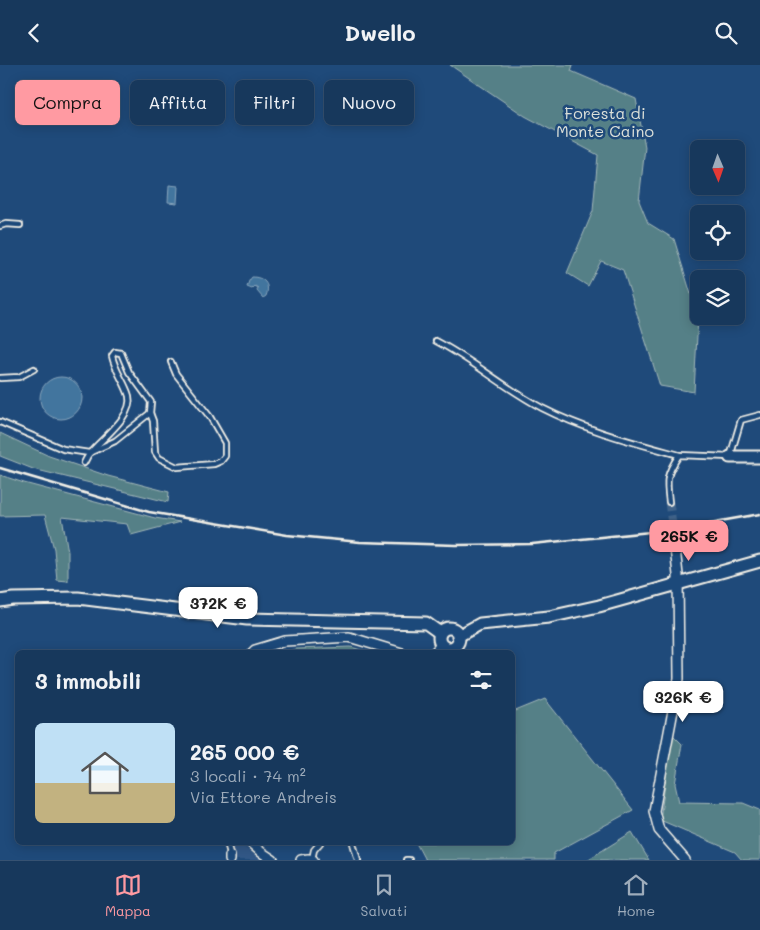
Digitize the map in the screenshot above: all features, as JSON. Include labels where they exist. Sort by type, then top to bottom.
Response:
[{"type":"street","points":[[730,457],[760,457]]},
{"type":"street","points":[[674,539],[679,634],[679,679],[654,811],[659,830],[685,860]]},
{"type":"street","points":[[458,636],[480,624],[549,617],[598,606],[760,561]]},
{"type":"street","points":[[0,601],[13,599],[78,599],[247,619],[426,623],[440,633]]},
{"type":"street","points":[[446,628],[457,632],[458,636],[459,640],[455,646],[438,649],[438,637],[446,628]]},
{"type":"street","points":[[255,650],[285,641],[349,637],[392,650]]},
{"type":"street","points":[[253,845],[274,860]]},
{"type":"lane","points":[[0,226],[6,224],[20,225]]},
{"type":"lane","points":[[436,341],[542,408],[590,429],[678,455],[730,457],[741,420],[760,415]]},
{"type":"lane","points":[[84,463],[89,453],[106,437],[129,407],[129,396],[112,356],[115,352],[121,353],[129,372],[151,402],[150,413],[153,421],[156,452],[159,458],[177,467],[214,464],[222,461],[225,456],[225,443],[210,417],[176,374],[172,362]]},
{"type":"lane","points":[[0,378],[19,377],[34,369]]},
{"type":"lane","points":[[0,422],[63,449],[89,453],[115,441],[150,413]]},
{"type":"lane","points":[[669,502],[667,483],[669,470],[678,455]]},
{"type":"lane","points":[[228,845],[231,859]]},
{"type":"lane","points":[[308,856],[318,845]]},
{"type":"lane","points":[[354,845],[358,860]]},
{"type":"shaded area","points":[[169,185],[178,186],[177,203],[168,202]]},
{"type":"shaded area","points":[[252,277],[260,278],[267,285],[266,296],[263,298],[257,291],[258,288],[255,286],[252,289],[247,287]]},
{"type":"shaded area","points":[[61,377],[76,383],[82,398],[76,413],[61,419],[46,413],[40,398],[46,383]]},
{"type":"shaded area","points":[[232,845],[242,845],[261,860],[233,860]]},
{"type":"green space","name":"Foresta di Monte Caino","points":[[450,65],[573,65],[571,71],[636,99],[645,147],[639,201],[648,223],[674,239],[690,291],[690,325],[698,325],[694,392],[660,386],[623,270],[601,261],[588,286],[567,273],[593,211],[598,155],[525,116]]},
{"type":"green space","points":[[0,433],[49,456],[108,476],[169,492],[168,502],[33,469],[0,456]]},
{"type":"green space","points":[[0,475],[155,518],[180,522],[131,535],[127,524],[62,517],[68,552],[68,581],[57,580],[54,549],[45,515],[0,516]]},
{"type":"green space","points":[[351,647],[361,650],[292,650]]},
{"type":"green space","points":[[545,699],[633,810],[554,853],[554,860],[425,860],[417,845],[515,845],[515,711]]},
{"type":"green space","points":[[672,734],[682,744],[675,784],[679,802],[743,803],[760,810],[760,860],[742,860],[735,852],[660,820]]},
{"type":"green space","points":[[632,832],[649,860],[587,860]]},
{"type":"tunnel","points":[[669,502],[674,539]]},
{"type":"railway","points":[[0,468],[149,512],[287,535],[360,542],[456,545],[532,544],[670,530],[760,514]]}]
